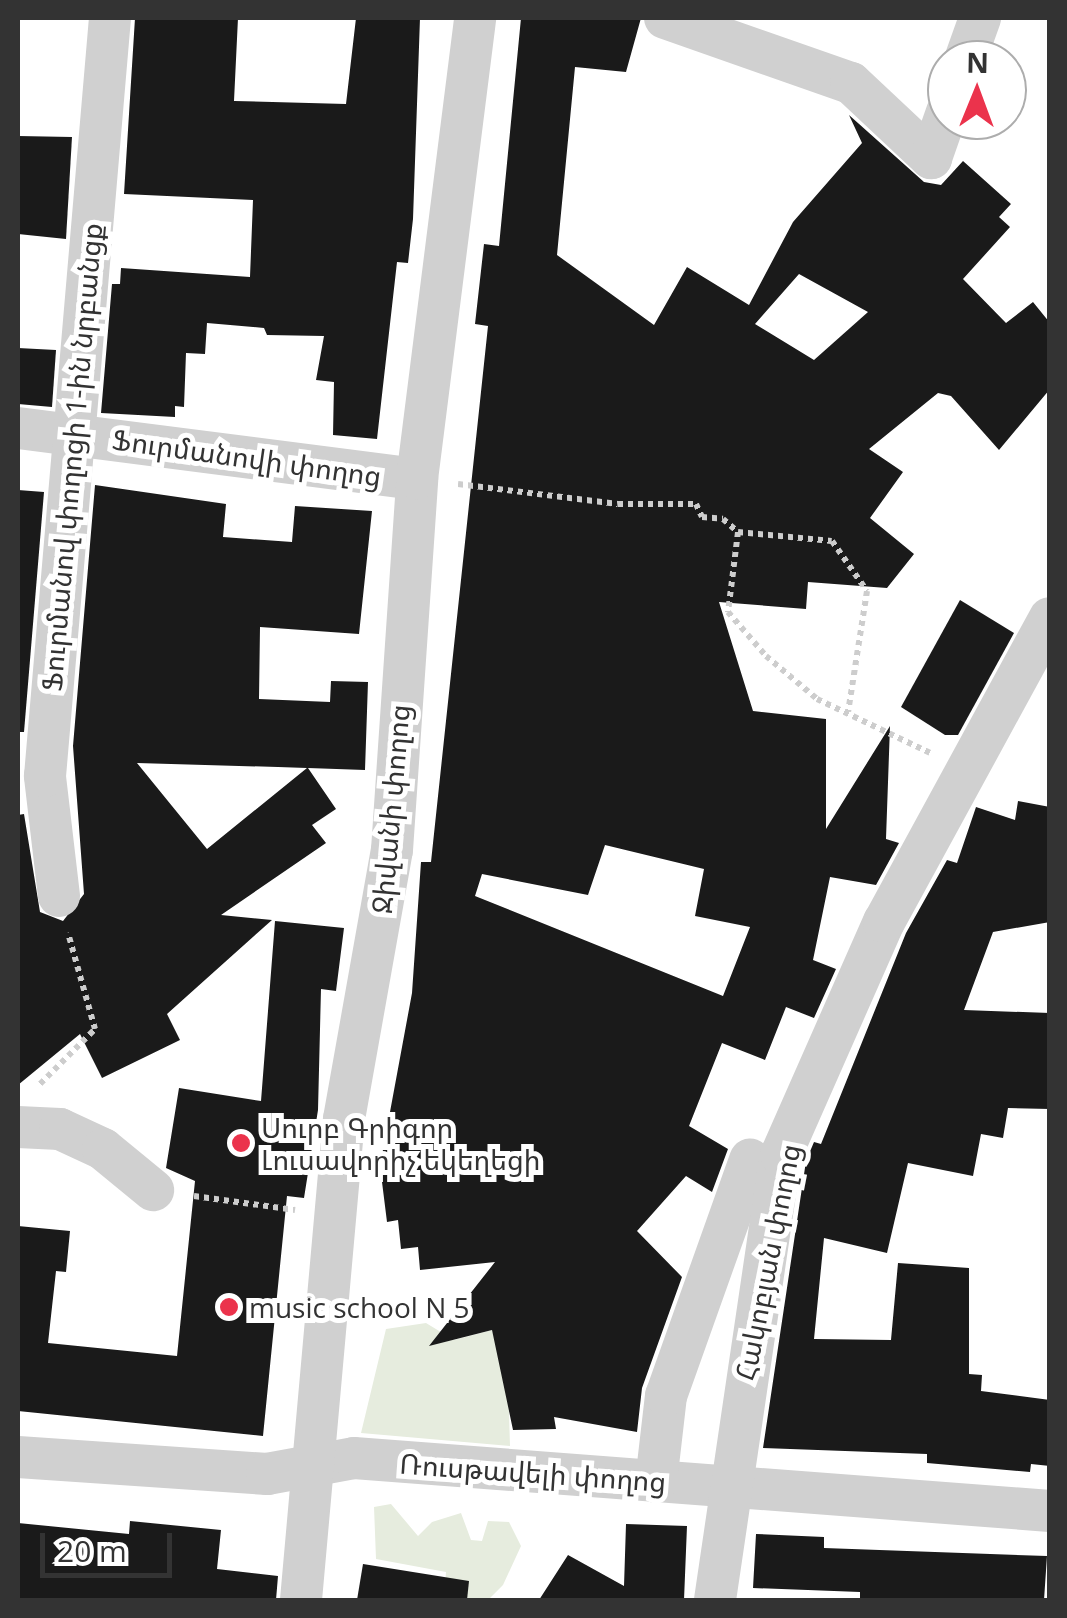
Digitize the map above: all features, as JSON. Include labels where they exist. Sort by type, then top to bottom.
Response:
[{"type":"street","name":"Ֆուրմանով փողոցի 1-ին նրբանցք","points":[[60,896],[45,776],[69,433],[110,18]]},
{"type":"street","name":"Ջիվանի փողոց","points":[[301,1600],[334,1216],[392,850],[417,479],[475,18]]},
{"type":"street","points":[[666,18],[851,82],[931,158],[937,140]]},
{"type":"street","name":"Ֆուրմանովի փողոց","points":[[18,428],[417,479]]},
{"type":"street","points":[[959,781],[1050,618]]},
{"type":"street","name":"Հակոբյան փողոց","points":[[715,1600],[728,1484],[781,1155],[884,922],[959,781]]},
{"type":"street","points":[[24,1110],[88,1142],[153,1190]]},
{"type":"street","points":[[656,1482],[666,1396],[750,1160]]},
{"type":"street","name":"Ռուսթավելի փողոց","points":[[18,1457],[267,1474],[316,1460],[728,1484],[1050,1511]]},
{"type":"path","points":[[417,479],[618,504],[696,504],[702,517],[723,519],[738,532],[832,541],[867,591],[848,712]]},
{"type":"path","points":[[738,532],[728,612],[817,699],[927,750],[959,781]]},
{"type":"path","points":[[24,1110],[95,1029],[60,896]]},
{"type":"path","points":[[153,1190],[334,1216]]},
{"type":"shaded area","points":[[426,1323],[454,1340],[492,1330],[508,1379],[510,1446],[361,1433],[386,1329]]},
{"type":"shaded area","points":[[391,1504],[418,1536],[432,1522],[461,1513],[471,1540],[482,1541],[488,1521],[509,1522],[521,1546],[503,1585],[488,1600],[444,1600],[446,1572],[376,1559],[374,1507]]},
{"type":"building","points":[[135,18],[238,18],[234,101],[346,104],[356,18],[420,18],[413,219],[408,263],[397,262],[377,439],[333,435],[334,382],[316,380],[324,336],[267,335],[264,328],[207,323],[205,354],[186,353],[184,407],[175,406],[175,417],[101,413],[112,284],[120,284],[121,268],[250,277],[253,200],[124,194]]},
{"type":"building","points":[[521,18],[641,18],[626,72],[575,67],[557,255],[654,325],[687,267],[749,305],[793,222],[862,143],[849,115],[924,182],[941,185],[963,161],[1011,204],[999,217],[1010,227],[963,279],[1006,323],[1033,302],[1050,323],[1050,389],[999,450],[951,396],[938,393],[869,449],[903,472],[870,518],[914,554],[887,588],[808,582],[806,609],[719,602],[753,711],[826,719],[826,829],[890,726],[886,839],[899,843],[876,885],[830,877],[813,960],[836,969],[814,1018],[786,1007],[765,1060],[722,1043],[689,1126],[728,1149],[712,1192],[686,1176],[637,1231],[682,1277],[642,1388],[637,1432],[554,1417],[556,1429],[513,1430],[492,1330],[429,1346],[495,1262],[420,1270],[418,1247],[401,1249],[398,1220],[387,1222],[380,1166],[412,993],[421,862],[431,862],[488,326],[475,324],[484,244],[499,246]],"holes":[[[799,274],[868,312],[814,360],[755,324]],[[605,845],[704,869],[695,916],[750,927],[723,996],[475,896],[482,874],[588,895]]]},
{"type":"building","points":[[18,136],[72,137],[66,239],[18,234]]},
{"type":"building","points":[[18,348],[56,350],[52,407],[18,404]]},
{"type":"building","points":[[95,485],[226,504],[223,537],[292,542],[295,506],[372,511],[359,634],[260,627],[259,699],[330,702],[331,681],[368,682],[365,770],[308,768],[336,809],[312,825],[326,843],[221,915],[272,920],[167,1014],[180,1040],[102,1078],[80,1034],[18,1085],[18,815],[24,814],[40,912],[63,921],[84,894],[73,746]],"holes":[[[137,763],[307,768],[207,849]]]},
{"type":"building","points":[[18,490],[44,492],[24,732],[18,732]]},
{"type":"building","points":[[960,600],[1014,633],[958,735],[945,735],[901,707]]},
{"type":"building","points":[[1018,801],[1050,807],[1050,922],[993,932],[964,1010],[1050,1013],[1050,1109],[1008,1108],[1003,1138],[981,1134],[973,1176],[908,1163],[887,1253],[824,1238],[814,1339],[891,1340],[898,1263],[969,1268],[969,1374],[982,1375],[981,1391],[1050,1400],[1050,1466],[1031,1464],[1030,1472],[927,1463],[927,1454],[763,1448],[806,1161],[814,1142],[821,1144],[906,933],[947,860],[957,863],[976,807],[1015,820]]},
{"type":"building","points":[[275,921],[344,928],[336,991],[321,989],[318,1110],[304,1198],[287,1196],[263,1436],[18,1411],[18,1226],[70,1231],[66,1272],[56,1271],[48,1343],[177,1356],[195,1181],[166,1168],[179,1088],[261,1101]]},
{"type":"building","points":[[130,1521],[221,1530],[217,1569],[278,1576],[276,1600],[18,1600],[18,1523],[129,1534]]},
{"type":"building","points":[[626,1524],[687,1526],[684,1600],[539,1600],[568,1555],[624,1586]]},
{"type":"building","points":[[756,1534],[824,1537],[824,1548],[1047,1556],[1044,1600],[860,1600],[860,1592],[753,1588]]},
{"type":"building","points":[[363,1564],[469,1581],[467,1600],[357,1600]]},
{"type":"place","name":"Սուրբ Գրիգոր Լուսավորիչ եկեղեցի","points":[[241,1143]]},
{"type":"place","name":"music school N 5","points":[[229,1307]]}]
